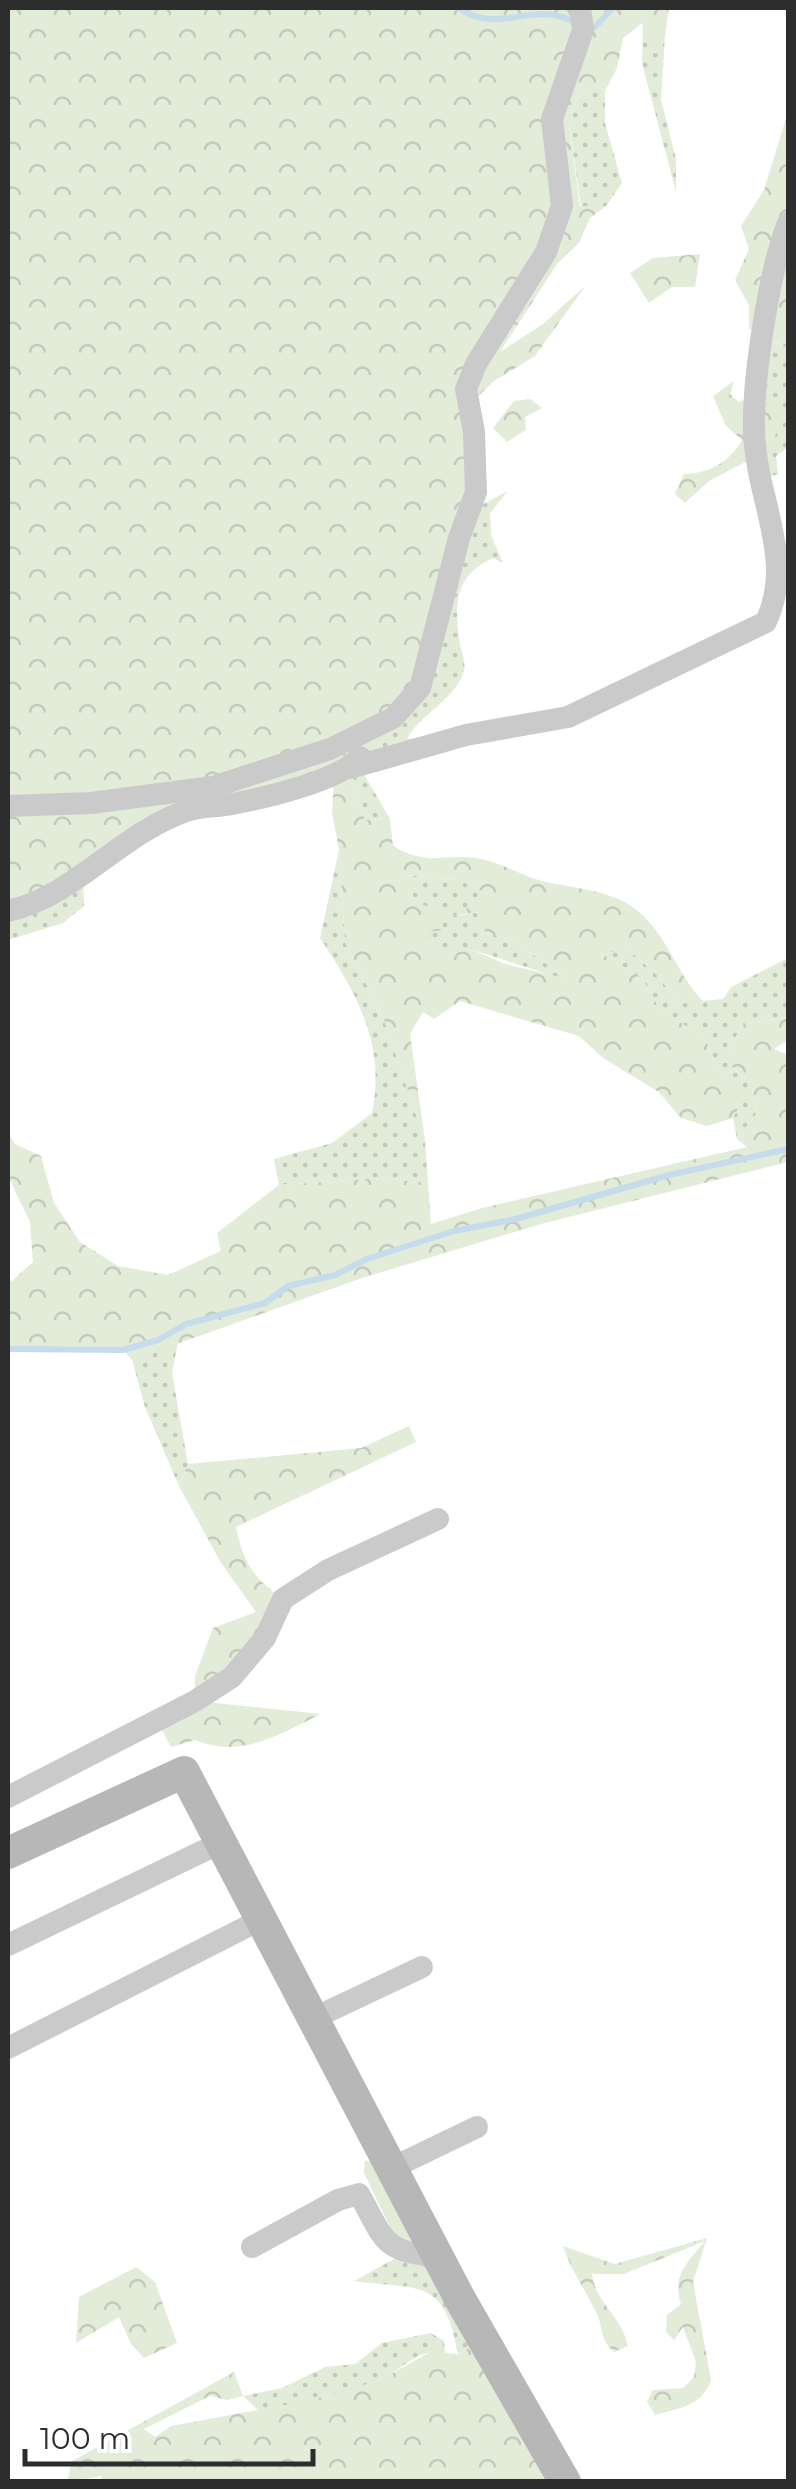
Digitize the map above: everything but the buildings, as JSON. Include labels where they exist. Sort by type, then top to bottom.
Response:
[{"type":"street","points":[[350,768],[420,688],[459,538],[472,510],[474,432],[466,390],[504,316],[546,252],[562,206],[552,119],[583,30],[580,8]]},
{"type":"street","points":[[8,911],[38,904],[132,836],[189,810],[278,793],[466,735],[568,717],[766,622],[780,602],[786,572],[753,432],[756,377],[788,223]]},
{"type":"street","points":[[8,806],[91,803],[214,787],[330,749],[393,718]]},
{"type":"street","points":[[8,1797],[194,1701],[232,1676],[264,1638],[283,1598],[328,1570],[438,1519]]},
{"type":"street","points":[[11,1843],[184,1772],[390,2169],[566,2482]]},
{"type":"street","points":[[8,1945],[220,1842]]},
{"type":"street","points":[[8,2048],[260,1920]]},
{"type":"street","points":[[312,2020],[422,1966]]},
{"type":"street","points":[[390,2169],[477,2127]]},
{"type":"street","points":[[252,2247],[338,2200],[359,2194],[386,2241],[403,2254],[437,2256]]},
{"type":"green space","points":[[8,8],[669,8],[665,36],[655,54],[642,23],[623,38],[617,68],[605,91],[594,84],[576,100],[569,126],[580,206],[606,206],[590,218],[579,243],[557,264],[500,352],[543,324],[586,285],[535,356],[494,381],[469,405],[473,473],[436,634],[393,718],[352,766],[359,765],[357,801],[365,820],[390,819],[393,846],[425,858],[484,860],[542,881],[604,894],[627,904],[649,921],[706,1004],[678,1003],[658,976],[629,950],[600,953],[641,977],[659,1008],[705,1039],[721,1077],[744,1097],[733,1118],[707,1126],[681,1118],[659,1092],[603,1058],[579,1036],[460,1001],[434,1019],[423,1012],[410,1034],[425,1141],[383,1017],[345,942],[339,850],[332,812],[334,775],[189,810],[8,911]],"holes":[[[404,875],[459,880],[492,896],[453,916],[478,912],[485,932],[513,941],[569,979],[505,964],[473,950],[451,953],[430,941],[429,932],[442,930],[445,914],[416,902]]]},
{"type":"green space","points":[[643,23],[655,53],[665,36],[661,100],[676,159],[676,192],[642,63]]},
{"type":"green space","points":[[594,84],[605,91],[605,123],[622,183],[606,206],[581,206],[569,126],[576,100]]},
{"type":"green space","points":[[788,112],[788,348],[749,329],[749,305],[735,280],[749,249],[741,226],[764,190]]},
{"type":"green space","points":[[700,254],[695,287],[672,287],[649,303],[630,273],[653,258]]},
{"type":"green space","points":[[764,337],[788,348],[788,447],[776,456],[778,474],[761,479],[756,394]]},
{"type":"green space","points":[[734,381],[730,394],[739,402],[756,394],[782,418],[770,449],[709,481],[685,503],[675,494],[684,474],[718,465],[742,440],[726,426],[713,396]]},
{"type":"green space","points":[[530,399],[542,408],[525,417],[526,430],[507,442],[493,428],[514,401]]},
{"type":"green space","points":[[508,491],[490,513],[491,535],[503,563],[493,558],[480,565],[460,593],[457,616],[463,674],[451,693],[407,739],[466,735],[350,768],[393,718],[472,510]]},
{"type":"green space","points":[[359,766],[390,819],[365,820],[357,801]]},
{"type":"green space","points":[[339,850],[345,942],[383,1017],[425,1141],[428,1183],[381,1178],[279,1185],[274,1159],[332,1143],[372,1113],[375,1064],[365,1021],[346,979],[320,938]]},
{"type":"green space","points":[[83,873],[84,906],[63,923],[8,940],[8,911]]},
{"type":"green space","points":[[404,875],[459,880],[494,897],[457,916],[479,912],[485,932],[513,941],[573,982],[473,950],[451,953],[430,942]]},
{"type":"green space","points":[[629,950],[658,976],[678,1003],[723,999],[731,987],[788,958],[788,1017],[742,1024],[725,1060],[752,1085],[756,1114],[737,1139],[733,1118],[743,1097],[721,1077],[705,1039],[659,1008],[641,977],[598,952]]},
{"type":"green space","points":[[788,1017],[788,1040],[774,1049],[788,1055],[788,1162],[541,1224],[362,1278],[132,1360],[123,1350],[8,1349],[8,1280],[12,1281],[33,1262],[30,1222],[8,1176],[8,1133],[15,1144],[41,1156],[54,1203],[80,1242],[118,1266],[168,1275],[221,1251],[217,1233],[279,1185],[381,1178],[428,1183],[431,1224],[482,1208],[747,1147],[737,1139],[756,1114],[752,1085],[725,1060],[742,1024]]},
{"type":"green space","points":[[178,1342],[172,1373],[188,1464],[179,1486],[145,1407],[132,1360]]},
{"type":"green space","points":[[409,1426],[416,1442],[236,1527],[251,1568],[283,1599],[265,1638],[196,1701],[321,1714],[244,1746],[195,1740],[171,1747],[157,1721],[195,1701],[195,1676],[213,1628],[256,1612],[221,1563],[179,1486],[188,1464],[361,1448]]},
{"type":"green space","points":[[365,2160],[390,2169],[437,2256],[403,2254],[364,2173]]},
{"type":"green space","points":[[707,2238],[693,2282],[711,2380],[696,2401],[655,2415],[647,2402],[653,2390],[683,2388],[694,2377],[696,2362],[683,2327],[674,2340],[666,2332],[667,2315],[681,2304],[680,2277],[705,2241],[624,2274],[592,2274],[598,2293],[621,2327],[628,2346],[614,2352],[563,2246],[615,2264]]},
{"type":"green space","points":[[403,2254],[437,2256],[483,2339],[458,2355],[445,2311],[436,2299],[411,2288],[354,2281]]},
{"type":"green space","points":[[136,2267],[155,2282],[177,2343],[144,2358],[131,2344],[119,2317],[76,2343],[79,2297]]},
{"type":"green space","points":[[431,2333],[444,2341],[445,2353],[420,2356],[354,2391],[260,2412],[243,2396],[282,2388],[325,2367],[355,2364],[382,2343]]},
{"type":"green space","points":[[483,2339],[565,2481],[100,2481],[102,2476],[67,2482],[72,2461],[234,2372],[243,2396],[227,2400],[210,2396],[144,2429],[155,2437],[171,2426],[312,2400],[380,2380],[434,2350],[458,2355]]},
{"type":"waterway","points":[[458,8],[488,19],[542,14],[572,21]]},
{"type":"waterway","points":[[594,28],[613,8]]},
{"type":"waterway","points":[[8,1349],[123,1350],[158,1340],[186,1324],[265,1303],[288,1286],[335,1275],[367,1259],[454,1231],[516,1219],[669,1175],[788,1149]]}]
